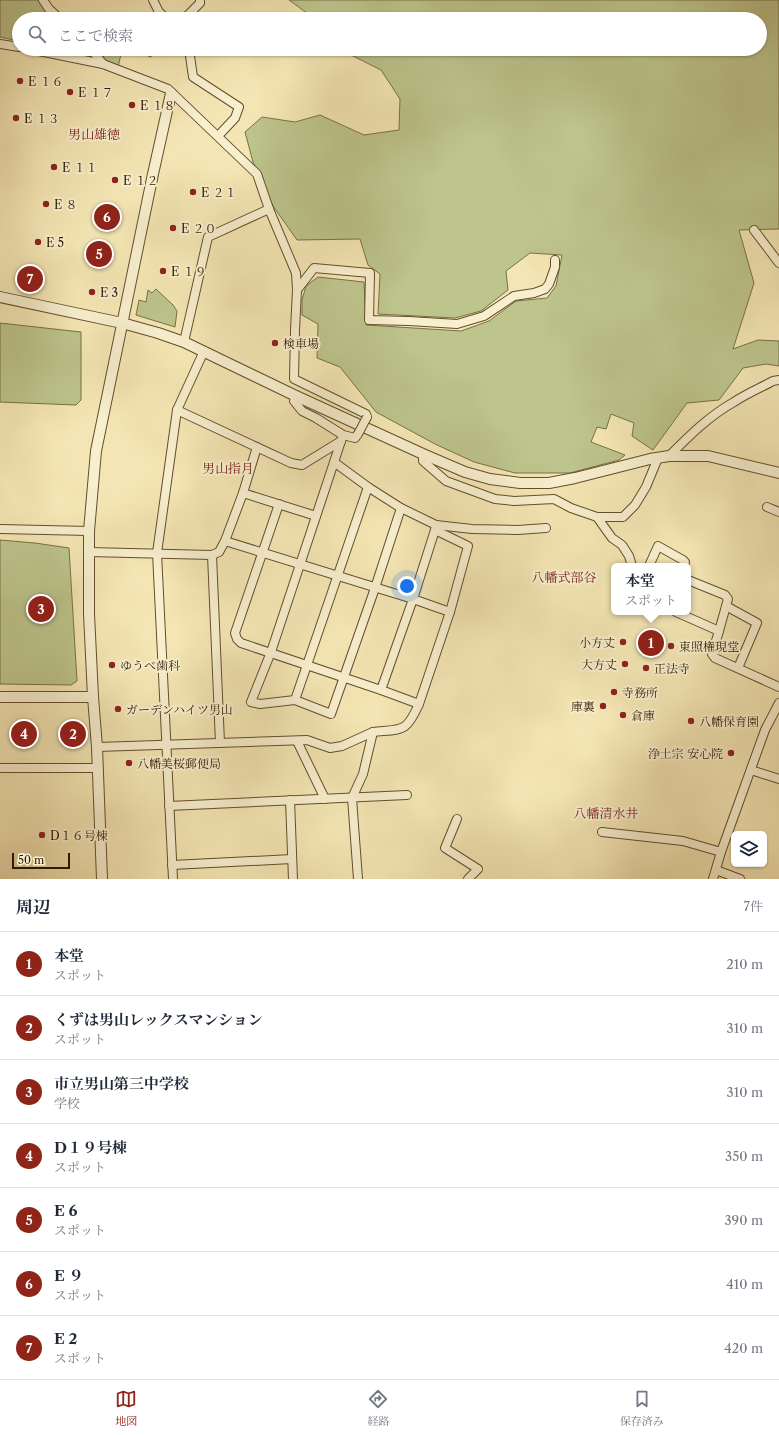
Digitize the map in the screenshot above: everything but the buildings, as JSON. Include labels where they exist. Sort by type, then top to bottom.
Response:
[{"type":"street","points":[[43,0],[52,12]]},
{"type":"street","points":[[153,0],[159,12]]},
{"type":"street","points":[[191,12],[200,3],[200,0]]},
{"type":"street","points":[[0,44],[12,46]]},
{"type":"street","points":[[64,56],[103,64],[168,89],[257,174],[269,209],[296,273],[297,290],[294,380],[366,414],[367,417],[355,438],[342,438],[302,465],[291,463],[177,410]]},
{"type":"street","points":[[97,56],[103,64]]},
{"type":"street","points":[[190,56],[193,77],[239,107],[235,118],[218,136]]},
{"type":"street","points":[[102,879],[97,747],[89,614],[89,531],[96,451],[171,93]]},
{"type":"street","points":[[184,342],[208,237],[269,209]]},
{"type":"street","points":[[754,230],[779,263]]},
{"type":"street","points":[[297,290],[314,268],[370,273],[369,320],[457,324],[484,316],[514,296],[534,293],[544,289],[550,284],[555,266],[555,260]]},
{"type":"street","points":[[0,298],[122,323],[184,342],[296,396],[423,454],[465,472],[490,479],[520,483],[549,482],[575,478],[669,456],[708,456],[779,473]]},
{"type":"street","points":[[173,879],[157,553],[177,410],[204,351]]},
{"type":"street","points":[[669,456],[692,434],[733,402],[773,381],[779,380]]},
{"type":"street","points":[[296,396],[294,401],[302,411],[316,418],[342,438]]},
{"type":"street","points":[[342,438],[271,652],[251,702],[260,704],[295,700],[331,714],[401,508]]},
{"type":"street","points":[[89,552],[212,555],[219,552],[225,541],[243,493],[257,447]]},
{"type":"street","points":[[423,454],[423,461],[446,481],[495,499],[514,501],[554,499],[571,508],[596,517],[622,517],[635,505],[646,487],[658,458]]},
{"type":"street","points":[[97,747],[307,740],[330,748],[342,746],[374,732],[402,730],[412,720],[419,704],[450,612],[468,546],[401,508],[368,487],[334,462]]},
{"type":"street","points":[[295,700],[339,576],[368,487]]},
{"type":"street","points":[[243,493],[316,516]]},
{"type":"street","points":[[279,504],[235,633],[237,639],[241,643],[344,677],[419,704]]},
{"type":"street","points":[[767,507],[779,512]]},
{"type":"street","points":[[596,517],[612,538],[622,545],[629,556],[631,563]]},
{"type":"street","points":[[436,528],[518,530],[546,528]]},
{"type":"street","points":[[381,690],[436,528]]},
{"type":"street","points":[[0,529],[89,531]]},
{"type":"street","points":[[225,541],[300,563],[450,612]]},
{"type":"street","points":[[650,563],[658,546],[683,560],[685,563]]},
{"type":"street","points":[[212,555],[220,743]]},
{"type":"street","points":[[691,581],[725,595],[728,599],[712,654],[715,658],[779,687]]},
{"type":"street","points":[[726,606],[757,623],[738,668]]},
{"type":"street","points":[[683,615],[719,631]]},
{"type":"street","points":[[0,697],[93,697]]},
{"type":"street","points":[[712,879],[765,730],[779,703]]},
{"type":"street","points":[[358,879],[352,798],[363,774],[374,732]]},
{"type":"street","points":[[297,741],[325,799]]},
{"type":"street","points":[[0,768],[97,768]]},
{"type":"street","points":[[751,770],[779,778]]},
{"type":"street","points":[[169,806],[407,795]]},
{"type":"street","points":[[290,800],[293,879]]},
{"type":"street","points":[[457,819],[445,848],[478,869],[468,879]]},
{"type":"street","points":[[602,832],[683,842],[721,852]]},
{"type":"street","points":[[172,866],[292,859]]},
{"type":"street","points":[[716,870],[740,879]]},
{"type":"green space","points":[[0,0],[38,0],[49,12],[12,12],[12,40],[0,37]]},
{"type":"green space","points":[[289,0],[779,0],[779,229],[739,230],[754,283],[733,349],[758,340],[779,341],[779,366],[766,364],[743,368],[719,400],[687,403],[653,450],[632,436],[634,423],[611,414],[606,429],[597,427],[591,442],[625,455],[619,460],[570,473],[515,473],[474,462],[435,444],[376,412],[340,367],[317,358],[318,324],[302,315],[302,300],[306,286],[318,277],[364,282],[366,325],[461,331],[489,321],[516,301],[547,298],[556,286],[562,255],[530,253],[506,271],[508,290],[481,311],[455,318],[378,314],[380,274],[368,265],[360,239],[297,240],[273,206],[253,162],[245,132],[262,117],[295,122],[320,115],[364,135],[399,130],[400,99],[381,70],[353,56],[767,56],[767,12],[305,12]]},
{"type":"green space","points":[[103,56],[121,56],[118,67],[106,61]]},
{"type":"green space","points":[[156,289],[173,305],[177,311],[175,327],[136,315],[139,300],[146,302],[148,290],[152,293]]},
{"type":"green space","points":[[0,323],[81,332],[81,400],[76,405],[0,402]]},
{"type":"green space","points":[[0,540],[69,548],[77,681],[71,685],[0,684]]},
{"type":"place","name":"E １６","points":[[20,81]]},
{"type":"place","name":"E １７","points":[[70,92]]},
{"type":"place","name":"E １８","points":[[132,105]]},
{"type":"place","name":"E １３","points":[[16,118]]},
{"type":"place","name":"E １１","points":[[54,167]]},
{"type":"place","name":"E １２","points":[[115,180]]},
{"type":"place","name":"E ２１","points":[[193,192]]},
{"type":"place","name":"E ８","points":[[46,204]]},
{"type":"place","name":"E ９","points":[[107,217]]},
{"type":"place","name":"E ２０","points":[[173,228]]},
{"type":"place","name":"E 5","points":[[38,242]]},
{"type":"place","name":"E 6","points":[[99,254]]},
{"type":"place","name":"E １９","points":[[163,271]]},
{"type":"place","name":"E 2","points":[[30,279]]},
{"type":"place","name":"E 3","points":[[92,292]]},
{"type":"place","name":"検車場","points":[[275,343]]},
{"type":"place","name":"市立男山第三中学校","points":[[41,609]]},
{"type":"place","name":"小方丈","points":[[623,642]]},
{"type":"place","name":"本堂","points":[[651,643]]},
{"type":"place","name":"東照権現堂","points":[[671,646]]},
{"type":"place","name":"大方丈","points":[[625,664]]},
{"type":"place","name":"ゆうべ歯科","points":[[112,665]]},
{"type":"place","name":"正法寺","points":[[646,668]]},
{"type":"place","name":"寺務所","points":[[614,692]]},
{"type":"place","name":"庫裏","points":[[603,706]]},
{"type":"place","name":"ガーデンハイツ男山","points":[[118,709]]},
{"type":"place","name":"倉庫","points":[[623,715]]},
{"type":"place","name":"八幡保育園","points":[[691,721]]},
{"type":"place","name":"D１９号棟","points":[[24,734]]},
{"type":"place","name":"くずは男山レックスマンション","points":[[73,734]]},
{"type":"place","name":"浄土宗 安心院","points":[[731,753]]},
{"type":"place","name":"八幡美桜郵便局","points":[[129,763]]},
{"type":"place","name":"D１６号棟","points":[[42,835]]},
{"type":"district","name":"男山雄徳","points":[[94,134]]},
{"type":"district","name":"男山指月","points":[[228,468]]},
{"type":"district","name":"八幡式部谷","points":[[564,577]]},
{"type":"district","name":"八幡清水井","points":[[606,813]]}]
